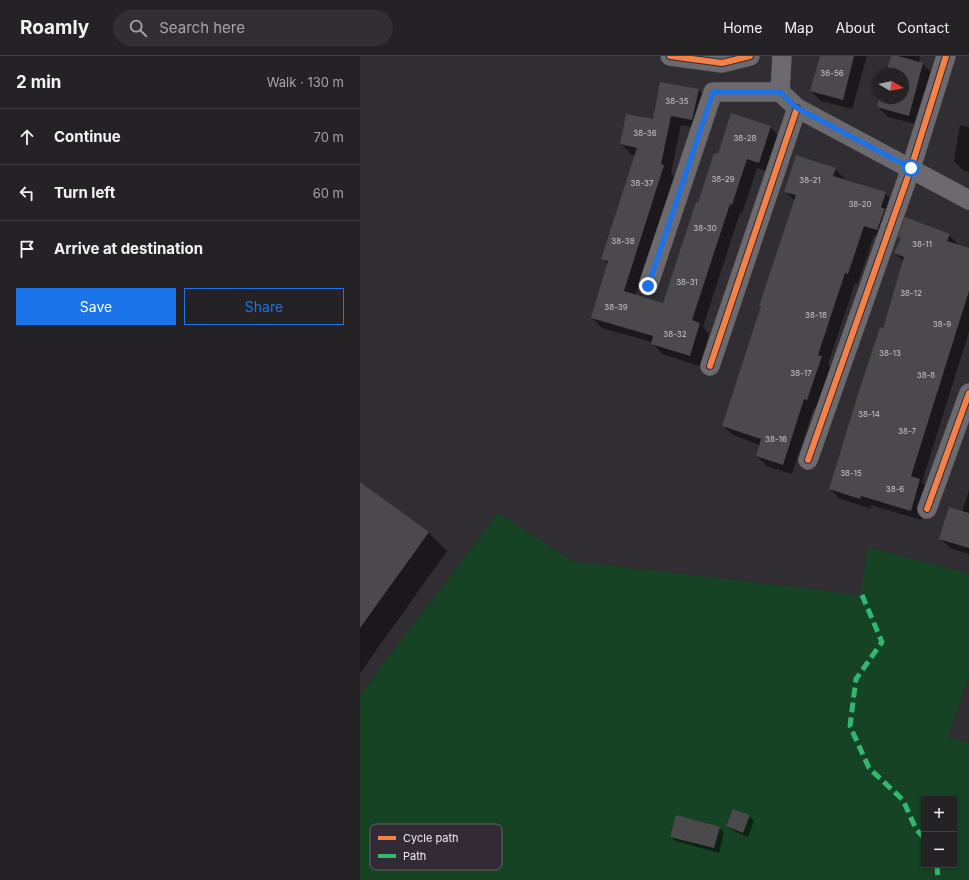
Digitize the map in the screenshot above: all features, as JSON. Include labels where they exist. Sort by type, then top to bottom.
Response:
[{"type":"street","points":[[670,56],[722,63],[750,56]]},
{"type":"street","points":[[780,92],[782,56]]},
{"type":"street","points":[[808,460],[911,168],[946,56]]},
{"type":"street","points":[[648,286],[713,92],[780,92],[797,108],[969,200]]},
{"type":"street","points":[[710,366],[797,108]]},
{"type":"street","points":[[926,509],[969,393]]},
{"type":"green space","points":[[498,513],[572,561],[861,595],[867,547],[969,574],[969,676],[947,738],[969,743],[969,880],[360,880],[360,695]]},
{"type":"building","points":[[820,56],[854,56],[843,100],[810,91]]},
{"type":"building","points":[[891,56],[898,56],[923,63],[909,116],[877,107],[878,104],[909,104],[909,68],[888,68]]},
{"type":"building","points":[[660,82],[699,89],[692,120],[671,116],[661,164],[664,165],[624,291],[663,303],[696,202],[698,203],[714,153],[718,154],[731,113],[771,126],[759,163],[747,159],[732,205],[730,204],[692,320],[700,323],[690,356],[651,344],[653,336],[591,318],[608,261],[601,259],[637,148],[620,144],[626,114],[653,119]]},
{"type":"building","points":[[796,155],[836,168],[833,176],[886,192],[881,207],[885,209],[877,230],[864,226],[848,274],[845,273],[818,355],[822,356],[807,400],[804,399],[783,465],[756,456],[761,439],[722,426],[761,306],[759,306],[796,195],[784,192]]},
{"type":"building","points":[[905,217],[950,234],[947,241],[969,248],[969,291],[911,476],[920,479],[911,511],[861,496],[860,499],[829,489],[880,327],[883,328],[904,257],[894,253],[901,238],[898,237]]},
{"type":"building","points":[[360,482],[429,532],[360,628]]},
{"type":"building","points":[[949,507],[969,513],[969,548],[939,539]]},
{"type":"building","points":[[733,809],[750,815],[743,833],[726,826]]},
{"type":"building","points":[[676,815],[720,827],[714,848],[670,837]]},
{"type":"marked path","points":[[862,595],[882,642],[856,679],[850,726],[869,768],[903,800],[916,829],[921,835]]},
{"type":"marked path","points":[[937,868],[938,880]]},
{"type":"cycle path","points":[[670,56],[722,63],[750,56]]},
{"type":"cycle path","points":[[808,460],[911,168],[946,56]]},
{"type":"cycle path","points":[[710,366],[797,108]]},
{"type":"cycle path","points":[[927,509],[969,393]]},
{"type":"route","points":[[648,286],[713,92],[780,92],[797,108],[911,168]]}]
